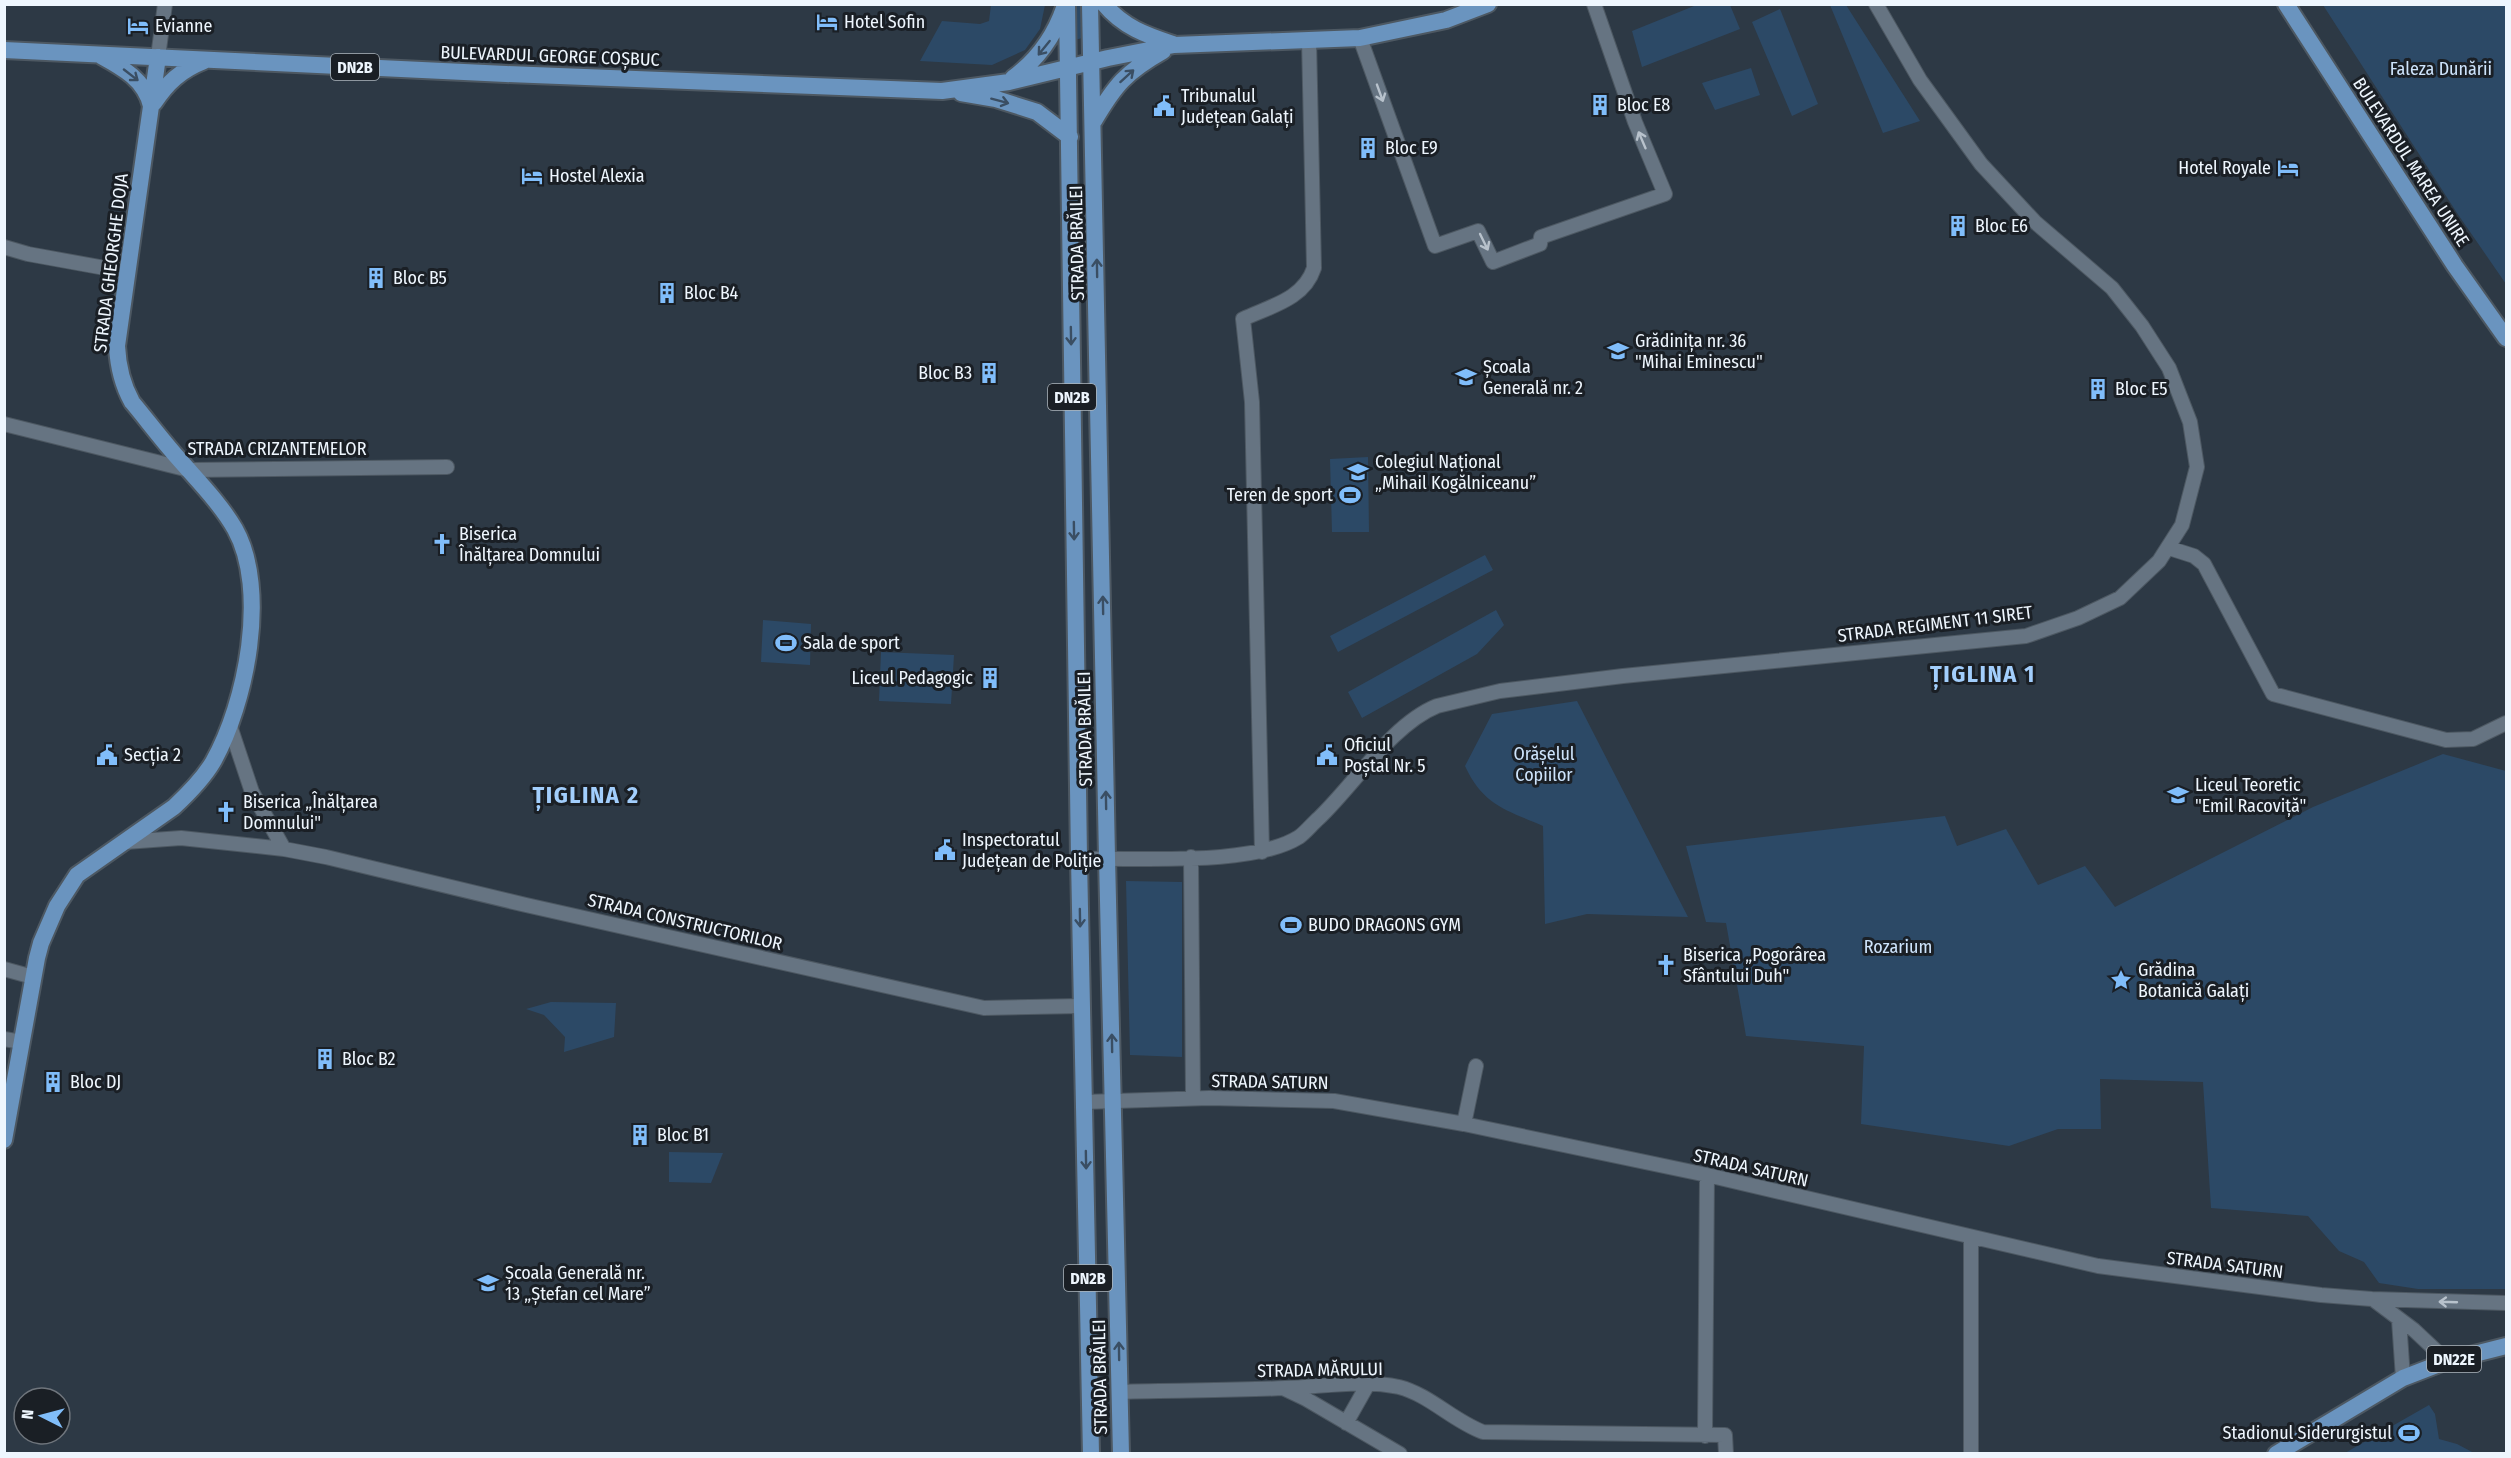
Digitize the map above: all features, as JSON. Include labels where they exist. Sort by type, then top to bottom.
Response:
[{"type":"main road","name":"STRADA BRĂILEI","points":[[1066,4],[1091,1454]]},
{"type":"main road","points":[[1009,82],[1027,68],[1051,38],[1066,4]]},
{"type":"main road","name":"STRADA BRĂILEI","points":[[1090,4],[1121,1454]]},
{"type":"main road","points":[[1104,4],[1125,24],[1139,32],[1174,45]]},
{"type":"main road","points":[[1091,61],[1174,45],[1360,38],[1446,20],[1488,4]]},
{"type":"main road","name":"BULEVARDUL MAREA UNIRE","points":[[2286,4],[2455,266],[2506,338]]},
{"type":"main road","points":[[1094,121],[1112,90],[1127,74],[1174,45]]},
{"type":"main road","name":"BULEVARDUL GEORGE COȘBUC","points":[[4,50],[204,61],[942,91],[1009,82],[1091,61]]},
{"type":"main road","points":[[97,54],[139,81],[148,93],[151,106]]},
{"type":"main road","name":"STRADA GHEORGHE DOJA","points":[[4,1140],[33,977],[41,943],[49,922],[77,875],[188,794],[212,764],[230,726],[250,635],[252,583],[243,547],[236,531],[217,503],[132,402],[121,377],[117,346],[158,57]]},
{"type":"main road","points":[[151,106],[176,76],[188,67],[204,61]]},
{"type":"main road","name":"DN2B","points":[[942,91],[996,99],[1037,112],[1070,137]]},
{"type":"main road","name":"DN22E","points":[[2276,1454],[2403,1378],[2447,1361],[2506,1346]]},
{"type":"street","points":[[158,57],[165,4]]},
{"type":"street","points":[[1360,38],[1435,246],[1478,231],[1493,262],[1540,244],[1541,237],[1665,194],[1635,122],[1594,4]]},
{"type":"street","name":"STRADA REGIMENT 11 SIRET","points":[[1079,859],[1191,857],[1262,852],[1300,836],[1400,731],[1426,710],[1437,706],[1500,691],[1623,676],[2026,636],[2078,618],[2120,598],[2159,561],[2182,525],[2197,467],[2190,422],[2169,368],[2142,326],[2112,288],[2035,222],[1981,164],[1920,80],[1876,4]]},
{"type":"street","points":[[1262,852],[1252,402],[1243,319],[1298,292],[1310,281],[1314,268],[1309,40]]},
{"type":"street","points":[[4,247],[127,272]]},
{"type":"street","name":"STRADA CRIZANTEMELOR","points":[[4,424],[189,470],[447,467]]},
{"type":"street","points":[[2169,548],[2194,556],[2204,564],[2273,694],[2446,740],[2473,739],[2506,723]]},
{"type":"street","points":[[230,726],[252,792],[284,849]]},
{"type":"street","name":"STRADA CONSTRUCTORILOR","points":[[125,842],[181,838],[284,849],[984,1008],[1082,1006]]},
{"type":"street","points":[[1191,857],[1193,1098]]},
{"type":"street","points":[[4,969],[33,977]]},
{"type":"street","points":[[4,1039],[22,1042]]},
{"type":"street","points":[[1464,1124],[1476,1066]]},
{"type":"street","name":"STRADA SATURN","points":[[1084,1102],[1193,1098],[1291,1098],[1334,1101],[1464,1124],[1707,1175],[2098,1266],[2301,1293],[2372,1299],[2506,1303]]},
{"type":"street","points":[[1705,1436],[1707,1175]]},
{"type":"street","points":[[1971,1238],[1971,1454]]},
{"type":"street","points":[[2372,1299],[2414,1330],[2447,1361]]},
{"type":"street","points":[[2399,1320],[2403,1350],[2403,1378]]},
{"type":"street","points":[[1346,1423],[1368,1384]]},
{"type":"street","name":"STRADA MĂRULUI","points":[[1120,1392],[1283,1389],[1368,1384],[1399,1387],[1417,1394],[1465,1426],[1483,1432],[1725,1435],[1726,1454]]},
{"type":"street","points":[[1283,1389],[1306,1399],[1400,1454]]},
{"type":"green space","points":[[1699,4],[1730,5],[1740,29],[1642,67],[1632,31]]},
{"type":"green space","points":[[991,5],[1045,5],[1040,29],[1025,50],[992,65],[920,61],[942,21],[980,24],[989,21]]},
{"type":"green space","points":[[1072,5],[1081,5],[1082,38],[1075,40]]},
{"type":"green space","points":[[1830,5],[1846,5],[1920,121],[1883,133]]},
{"type":"green space","name":"Faleza Dunării","points":[[2323,5],[2506,5],[2506,284],[2457,213]]},
{"type":"green space","points":[[1780,9],[1818,104],[1792,116],[1752,22]]},
{"type":"green space","points":[[1751,68],[1760,95],[1715,110],[1702,83]]},
{"type":"green space","name":"Teren de sport","points":[[1368,457],[1369,532],[1332,532],[1330,459]]},
{"type":"green space","points":[[1485,555],[1493,570],[1338,652],[1330,636]]},
{"type":"green space","points":[[1496,610],[1504,625],[1477,654],[1362,718],[1348,692]]},
{"type":"green space","name":"Sala de sport","points":[[763,620],[811,624],[810,665],[761,662]]},
{"type":"green space","points":[[881,652],[954,655],[951,704],[879,701]]},
{"type":"green space","name":"Orășelul Copiilor","points":[[1577,701],[1688,917],[1587,914],[1545,924],[1543,826],[1497,805],[1480,790],[1465,766],[1492,714]]},
{"type":"green space","name":"Grădina Botanică Galați","points":[[2443,754],[2506,771],[2506,1289],[2418,1289],[2379,1283],[2364,1262],[2339,1251],[2308,1216],[2211,1208],[2203,1082],[2100,1079],[2101,1129],[2058,1129],[2009,1146],[1861,1124],[1864,1046],[1746,1036],[1726,923],[1706,922],[1686,846],[1945,816],[1957,846],[2006,829],[2038,885],[2085,866],[2115,907],[2313,807]]},
{"type":"green space","points":[[1126,881],[1182,882],[1182,1057],[1130,1055]]},
{"type":"green space","points":[[551,1002],[616,1003],[614,1037],[564,1052],[565,1037],[544,1015],[526,1009]]},
{"type":"green space","points":[[669,1152],[723,1153],[711,1183],[669,1182]]},
{"type":"green space","name":"Stadionul Siderurgistul","points":[[2429,1405],[2435,1414],[2439,1439],[2457,1444],[2474,1453],[2345,1453]]},
{"type":"place","name":"Hotel Sofin","points":[[827,22]]},
{"type":"place","name":"Evianne","points":[[138,26]]},
{"type":"place","name":"Bloc E8","points":[[1600,105]]},
{"type":"place","name":"Tribunalul Județean Galați","points":[[1164,106]]},
{"type":"place","name":"Bloc E9","points":[[1368,148]]},
{"type":"place","name":"Hotel Royale","points":[[2288,168]]},
{"type":"place","name":"Hostel Alexia","points":[[532,176]]},
{"type":"place","name":"Bloc E6","points":[[1958,226]]},
{"type":"place","name":"Bloc B5","points":[[376,278]]},
{"type":"place","name":"Bloc B4","points":[[667,293]]},
{"type":"place","name":"Grădinița nr. 36 \"Mihai Eminescu\"","points":[[1618,351]]},
{"type":"place","name":"Bloc B3","points":[[989,373]]},
{"type":"place","name":"Școala Generală nr. 2","points":[[1466,377]]},
{"type":"place","name":"Bloc E5","points":[[2098,389]]},
{"type":"place","name":"Colegiul Național „Mihail Kogălniceanu”","points":[[1358,472]]},
{"type":"place","name":"Teren de sport","points":[[1350,495]]},
{"type":"place","name":"Biserica Înălțarea Domnului","points":[[442,544]]},
{"type":"place","name":"Sala de sport","points":[[786,643]]},
{"type":"place","name":"Liceul Pedagogic","points":[[990,678]]},
{"type":"place","name":"Secția 2","points":[[107,755]]},
{"type":"place","name":"Oficiul Poștal Nr. 5","points":[[1327,755]]},
{"type":"place","name":"Liceul Teoretic \"Emil Racoviță\"","points":[[2178,795]]},
{"type":"place","name":"Biserica „Înălțarea Domnului\"","points":[[226,812]]},
{"type":"place","name":"Inspectoratul Județean de Poliție","points":[[945,850]]},
{"type":"place","name":"BUDO DRAGONS GYM","points":[[1291,925]]},
{"type":"place","name":"Biserica „Pogorârea Sfântului Duh\"","points":[[1666,965]]},
{"type":"place","name":"Grădina Botanică Galați","points":[[2121,980]]},
{"type":"place","name":"Bloc B2","points":[[325,1059]]},
{"type":"place","name":"Bloc DJ","points":[[53,1082]]},
{"type":"place","name":"Bloc B1","points":[[640,1135]]},
{"type":"place","name":"Școala Generală nr. 13 „Ștefan cel Mare”","points":[[488,1283]]},
{"type":"place","name":"Stadionul Siderurgistul","points":[[2409,1433]]},
{"type":"district","name":"ȚIGLINA 1","points":[[1983,674]]},
{"type":"district","name":"ȚIGLINA 2","points":[[586,795]]},
{"type":"park label","name":"Rozarium","points":[[1898,947]]}]
